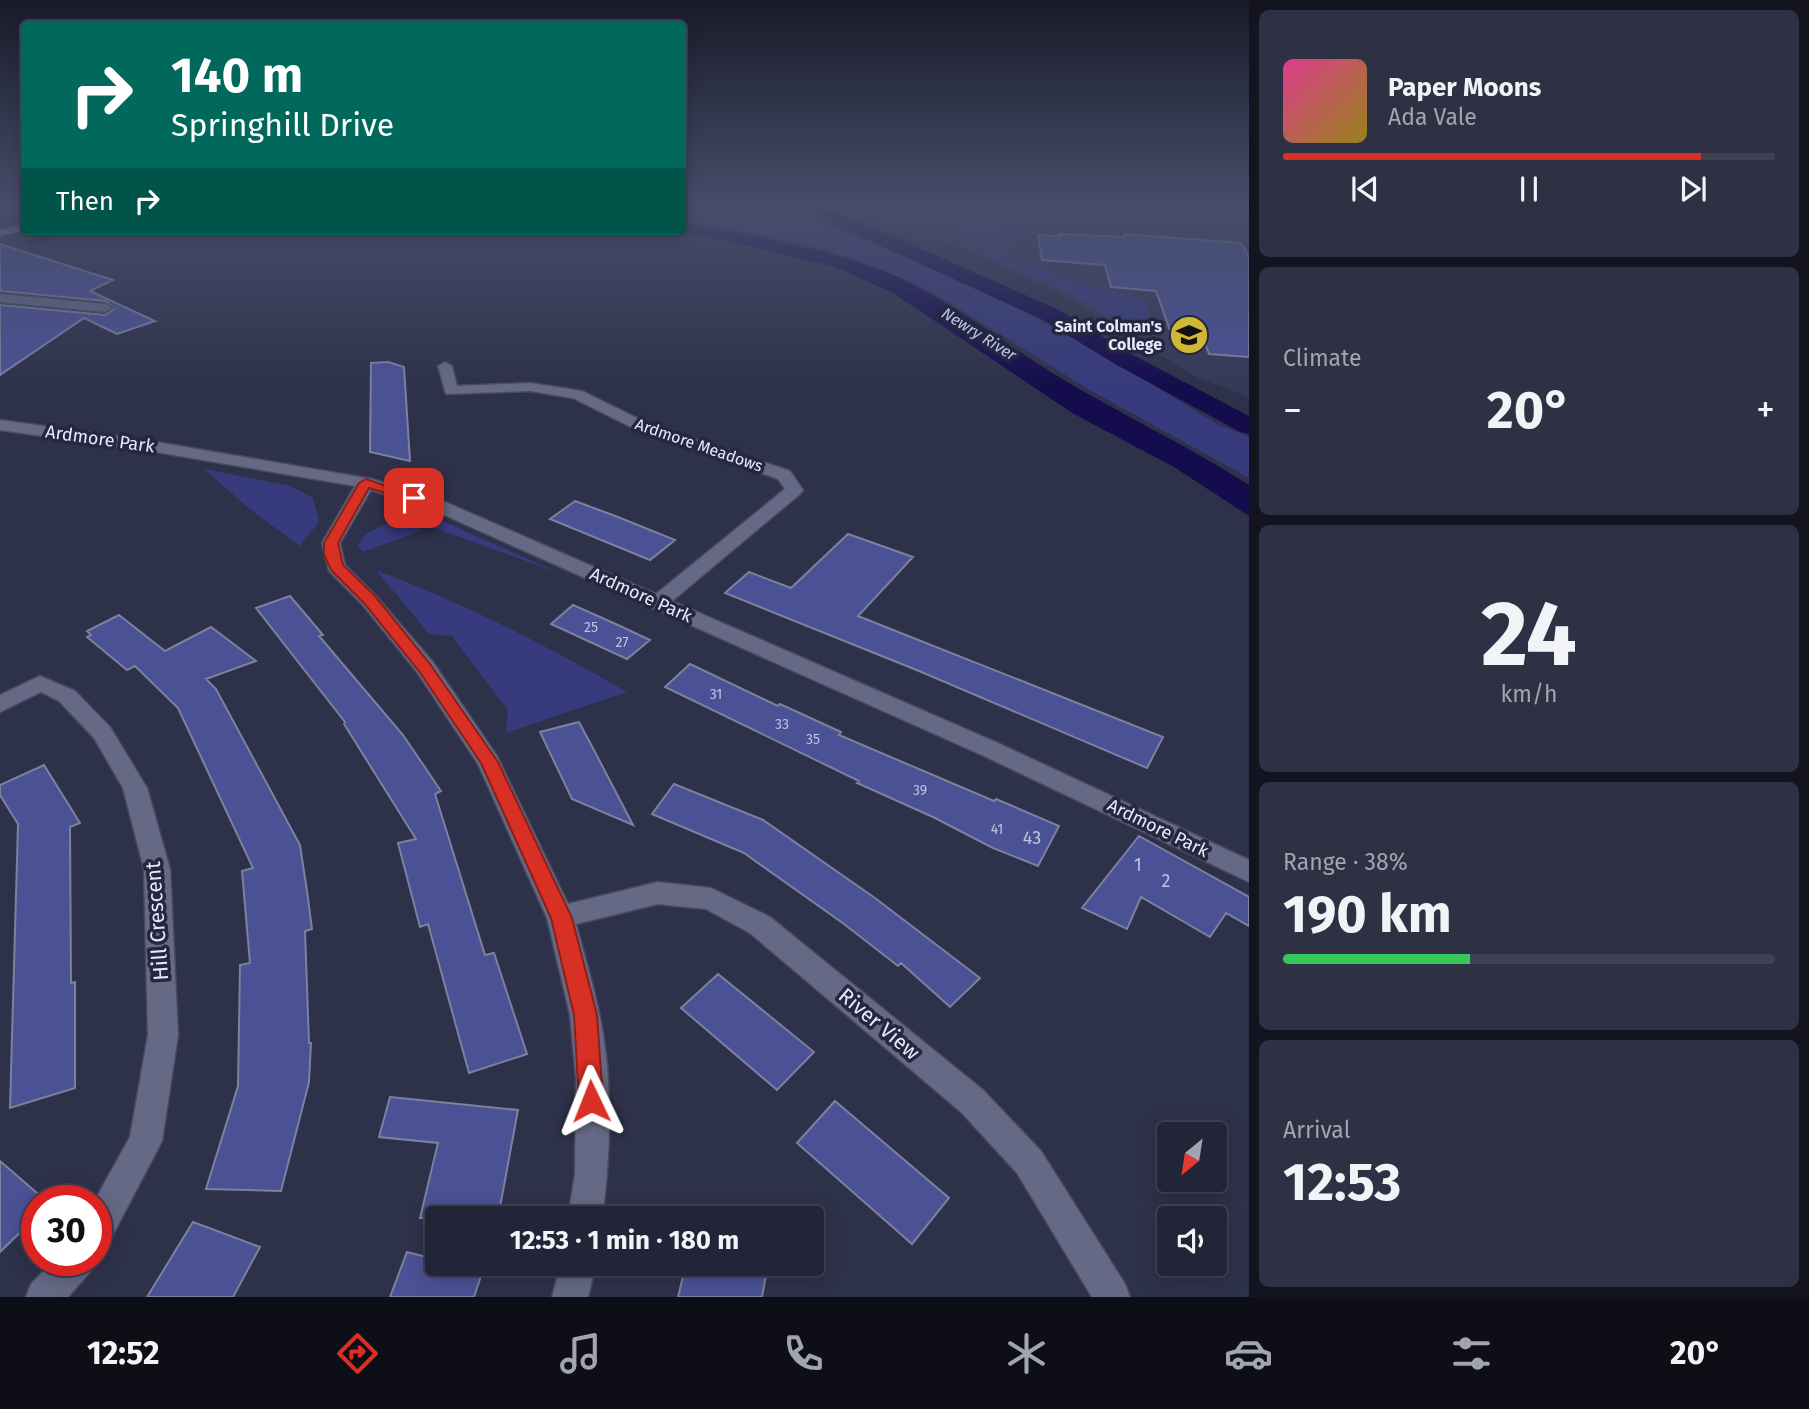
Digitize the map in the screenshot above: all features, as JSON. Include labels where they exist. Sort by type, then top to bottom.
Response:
[{"type":"street","points":[[0,298],[105,308]]},
{"type":"street","name":"Ardmore Meadows","points":[[445,366],[451,398],[530,387],[576,394],[639,425],[784,475],[794,490],[659,603]]},
{"type":"street","name":"Ardmore Park","points":[[0,425],[150,446],[366,483],[439,506],[980,744],[1249,872]]},
{"type":"street","points":[[366,483],[331,543],[336,567],[369,600],[425,667],[489,762],[561,918],[585,1015],[591,1077],[592,1174],[587,1206]]},
{"type":"street","name":"Hill Crescent","points":[[0,705],[40,683],[67,696],[102,733],[135,788],[157,869],[163,1035],[146,1140],[112,1203]]},
{"type":"street","name":"River View","points":[[561,918],[594,907],[658,893],[711,899],[760,925],[972,1101],[1029,1162],[1112,1297]]},
{"type":"street","points":[[44,1297],[63,1276]]},
{"type":"street","points":[[570,1297],[576,1276]]},
{"type":"shaded area","points":[[876,267],[927,267],[971,285],[1089,346],[1217,424],[1249,437],[1249,478],[1088,389],[931,291]]},
{"type":"shaded area","points":[[1002,267],[1249,267],[1249,397],[1196,377],[1061,294]]},
{"type":"shaded area","points":[[1012,267],[1031,267],[1090,287],[1125,292],[1143,299],[1155,327],[1120,321]]},
{"type":"shaded area","points":[[204,469],[291,486],[313,498],[319,522],[300,546],[252,511]]},
{"type":"shaded area","points":[[401,516],[436,518],[559,573]]},
{"type":"shaded area","points":[[393,522],[423,530],[363,552],[358,546],[368,533]]},
{"type":"shaded area","points":[[376,570],[504,626],[627,692],[506,733],[508,710],[452,636],[429,634]]},
{"type":"water","name":"Newry River","points":[[834,267],[870,267],[924,290],[1051,372],[1249,485],[1249,516],[1174,467],[1074,414],[893,293]]},
{"type":"building","points":[[0,267],[71,267],[113,280],[90,291],[155,321],[117,334],[84,318],[0,375],[0,305],[105,315],[114,309],[105,301],[0,291]]},
{"type":"building","points":[[1105,267],[1249,267],[1249,357],[1209,354],[1204,341],[1173,339],[1156,291],[1111,287]]},
{"type":"building","points":[[388,362],[404,367],[410,461],[370,452],[371,363]]},
{"type":"building","points":[[575,501],[675,540],[650,560],[550,519]]},
{"type":"building","points":[[848,534],[913,557],[858,616],[1163,737],[1147,768],[919,671],[725,593],[749,572],[791,588]]},
{"type":"building","points":[[290,596],[323,635],[319,636],[403,735],[441,791],[435,794],[485,955],[494,953],[527,1054],[469,1073],[428,924],[420,927],[398,843],[416,839],[345,722],[256,608]]},
{"type":"building","points":[[573,605],[650,640],[627,659],[551,624]]},
{"type":"building","points":[[119,615],[165,651],[211,627],[256,661],[206,679],[216,689],[300,845],[307,891],[312,929],[305,931],[311,1043],[309,1082],[281,1191],[206,1189],[238,1086],[240,965],[250,963],[242,871],[253,868],[178,708],[135,666],[127,670],[87,637],[91,635],[87,631]]},
{"type":"building","points":[[690,664],[778,706],[780,704],[841,732],[839,735],[1059,826],[1038,866],[993,848],[665,687]]},
{"type":"building","points":[[579,722],[633,825],[572,799],[540,732]]},
{"type":"building","points":[[44,765],[80,823],[70,827],[75,1088],[10,1108],[18,824],[0,795],[0,785]]},
{"type":"building","points":[[674,784],[763,820],[875,898],[980,978],[950,1007],[901,963],[898,966],[744,853],[652,814]]},
{"type":"building","points":[[1139,836],[1249,897],[1249,926],[1226,913],[1210,937],[1141,897],[1127,929],[1082,908]]},
{"type":"building","points":[[718,974],[814,1052],[777,1090],[681,1008]]},
{"type":"building","points":[[390,1097],[518,1110],[500,1206],[425,1206],[425,1218],[420,1218],[438,1143],[379,1137]]},
{"type":"building","points":[[835,1101],[949,1198],[912,1244],[797,1143]]},
{"type":"building","points":[[0,1161],[28,1185],[21,1185],[21,1232],[0,1252]]},
{"type":"building","points":[[193,1222],[260,1247],[233,1297],[147,1297]]},
{"type":"building","points":[[407,1252],[425,1257],[425,1276],[481,1276],[474,1297],[390,1297]]},
{"type":"building","points":[[683,1276],[766,1276],[762,1297],[678,1297]]},
{"type":"waterway","points":[[944,267],[1049,314],[1123,359],[1249,426]]},
{"type":"place","name":"Saint Colman's College","points":[[1189,335]]},
{"type":"route","points":[[414,498],[366,483],[331,543],[331,554],[336,567],[369,600],[425,667],[489,762],[544,877],[561,918],[585,1015],[591,1101]]}]
